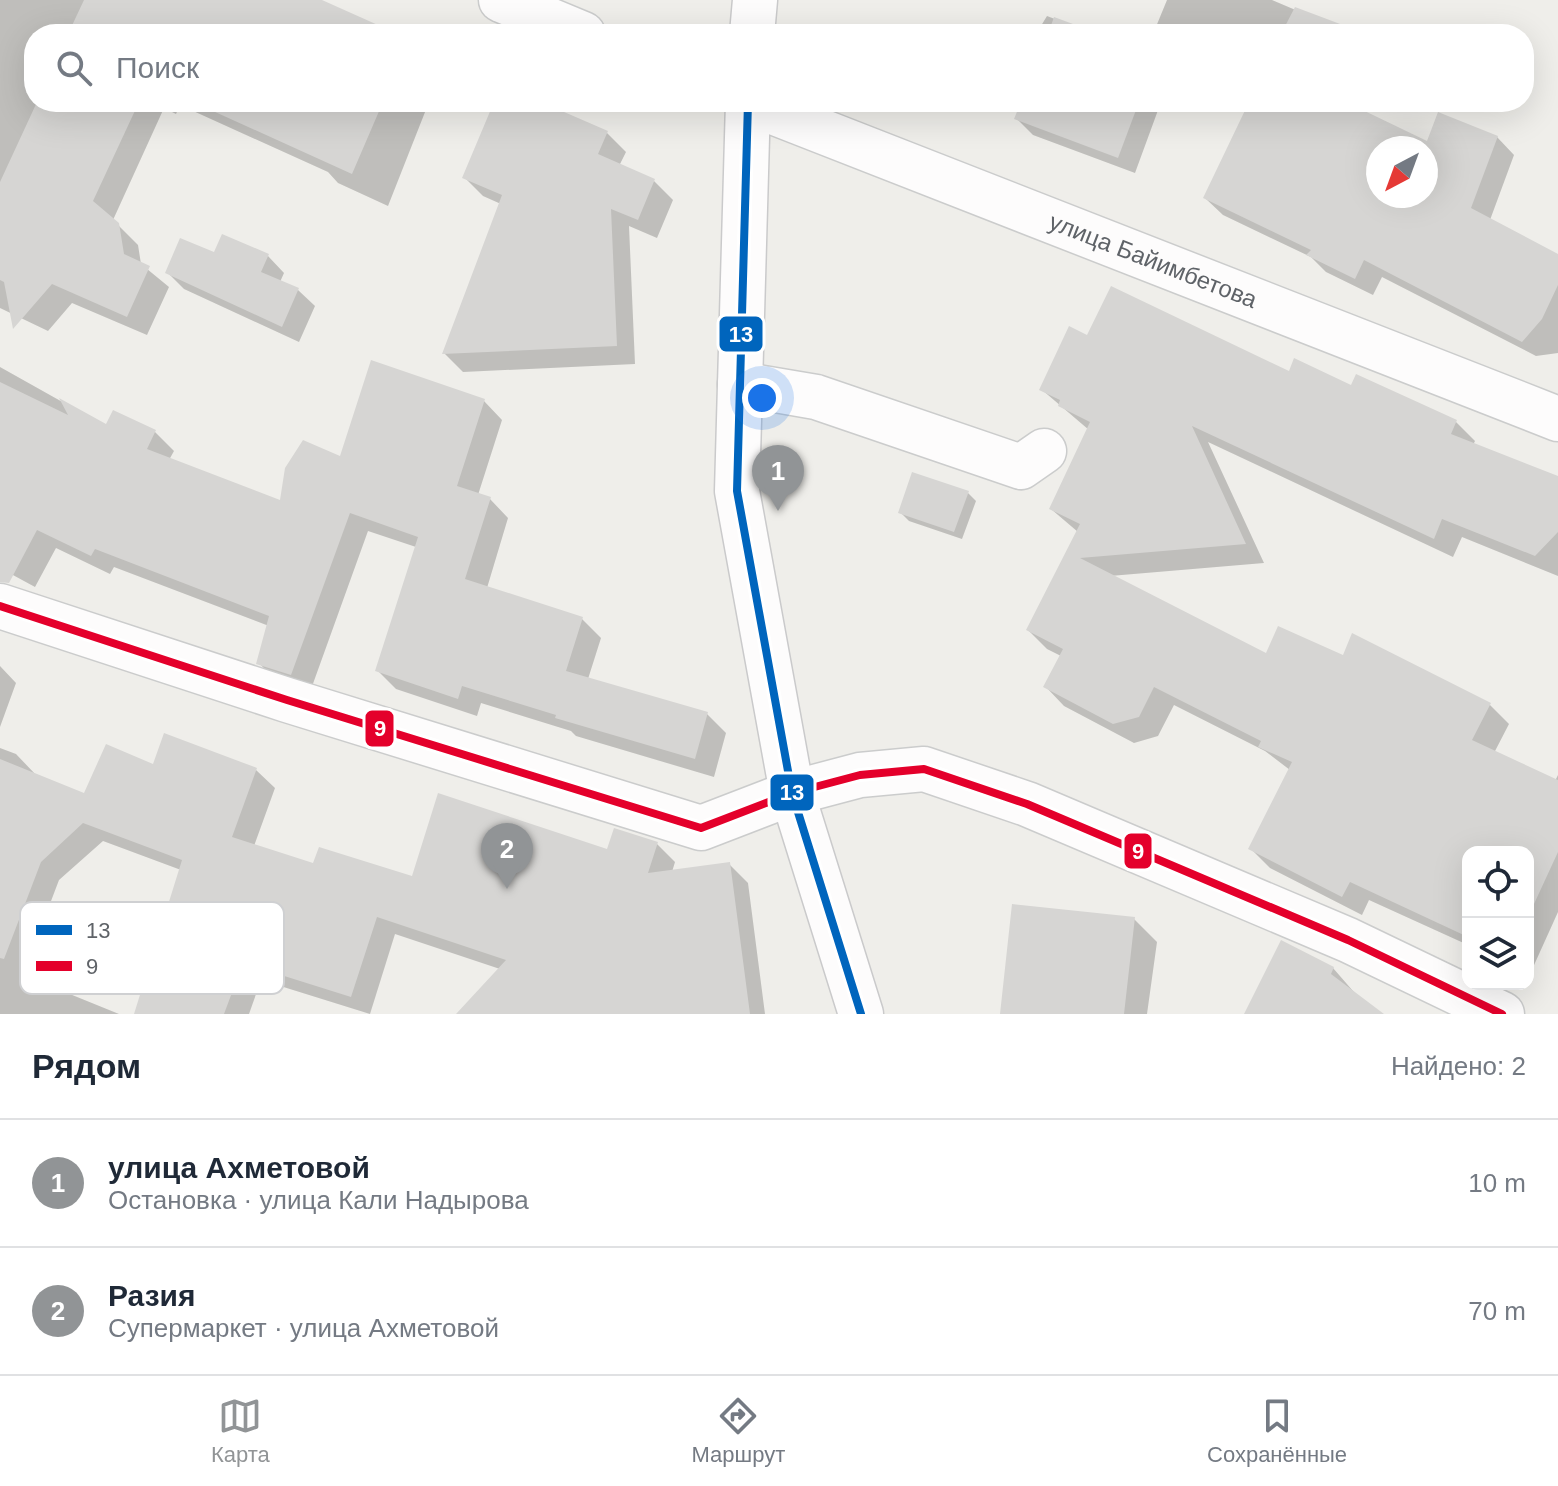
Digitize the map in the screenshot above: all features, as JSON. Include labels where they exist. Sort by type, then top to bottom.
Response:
[{"type":"street","points":[[501,0],[559,24]]},
{"type":"street","points":[[753,24],[755,0]]},
{"type":"street","points":[[748,112],[737,491],[792,793],[861,1014]]},
{"type":"street","name":"улица Байимбетова","points":[[774,112],[1558,419]]},
{"type":"street","points":[[740,384],[816,397],[1021,467],[1044,451]]},
{"type":"street","points":[[0,606],[287,700],[701,828],[792,793],[860,775],[924,769],[1027,804],[1348,940],[1502,1014]]},
{"type":"building","points":[[84,0],[322,0],[376,24],[73,24]]},
{"type":"building","points":[[1295,7],[1340,24],[1286,24]]},
{"type":"building","points":[[1054,17],[1073,24],[1052,24]]},
{"type":"building","points":[[32,112],[134,112],[93,201],[119,223],[124,254],[150,266],[127,317],[52,284],[13,329],[4,282],[0,280],[0,182]]},
{"type":"building","points":[[215,112],[379,112],[352,174]]},
{"type":"building","points":[[490,112],[564,112],[608,131],[598,154],[655,179],[638,220],[611,209],[617,346],[442,354],[502,195],[462,178]]},
{"type":"building","points":[[1017,112],[1135,112],[1118,158],[1014,119]]},
{"type":"building","points":[[1244,112],[1367,112],[1417,136],[1366,136],[1366,208],[1438,208],[1438,136],[1429,136],[1438,112],[1498,136],[1471,208],[1558,254],[1558,285],[1542,319],[1522,342],[1364,260],[1355,279],[1306,255],[1311,250],[1203,198]]},
{"type":"building","points":[[222,234],[269,254],[261,272],[299,288],[282,327],[165,273],[180,238],[214,252]]},
{"type":"building","points":[[1111,286],[1289,371],[1294,358],[1351,385],[1356,374],[1457,420],[1451,434],[1558,476],[1558,532],[1535,556],[1442,519],[1434,539],[1192,426],[1246,544],[1080,558],[1266,653],[1278,626],[1343,655],[1352,633],[1491,703],[1472,740],[1558,780],[1558,852],[1534,904],[1534,846],[1462,846],[1462,934],[1350,882],[1342,897],[1248,849],[1292,762],[1258,747],[1261,741],[1154,687],[1139,717],[1113,724],[1043,687],[1063,649],[1026,630],[1080,524],[1049,509],[1090,422],[1058,406],[1060,400],[1039,390],[1069,326],[1087,335]]},
{"type":"building","points":[[371,360],[485,399],[457,486],[491,497],[465,579],[583,617],[566,671],[708,712],[695,759],[555,718],[556,715],[462,686],[458,699],[375,671],[418,537],[350,513],[291,675],[256,664],[269,616],[95,549],[91,556],[37,530],[9,583],[0,582],[0,382],[68,415],[59,398],[106,424],[113,410],[156,430],[147,449],[280,500],[285,468],[303,440],[340,456]]},
{"type":"building","points":[[912,472],[969,491],[954,532],[898,513]]},
{"type":"building","points":[[164,733],[257,768],[232,837],[313,863],[319,847],[412,876],[438,793],[607,849],[614,828],[658,842],[648,873],[730,862],[750,1014],[456,1014],[506,960],[377,917],[351,997],[284,976],[284,902],[169,902],[182,860],[83,823],[41,862],[26,902],[20,902],[20,917],[4,959],[0,958],[0,759],[84,793],[106,744],[153,764]]},
{"type":"building","points":[[1012,904],[1135,917],[1124,1014],[1000,1014]]},
{"type":"building","points":[[1281,940],[1334,967],[1331,974],[1384,1014],[1244,1014]]},
{"type":"building","points":[[140,994],[231,994],[224,1014],[134,1014]]},
{"type":"transit line","name":"13","points":[[748,112],[737,491],[792,793],[861,1014]]},
{"type":"transit line","name":"9","points":[[0,606],[287,700],[701,828],[792,793],[860,775],[924,769],[1027,804],[1348,940],[1502,1014]]},
{"type":"place","name":"улица Ахметовой","points":[[778,511]]},
{"type":"place","name":"Разия","points":[[507,889]]}]
